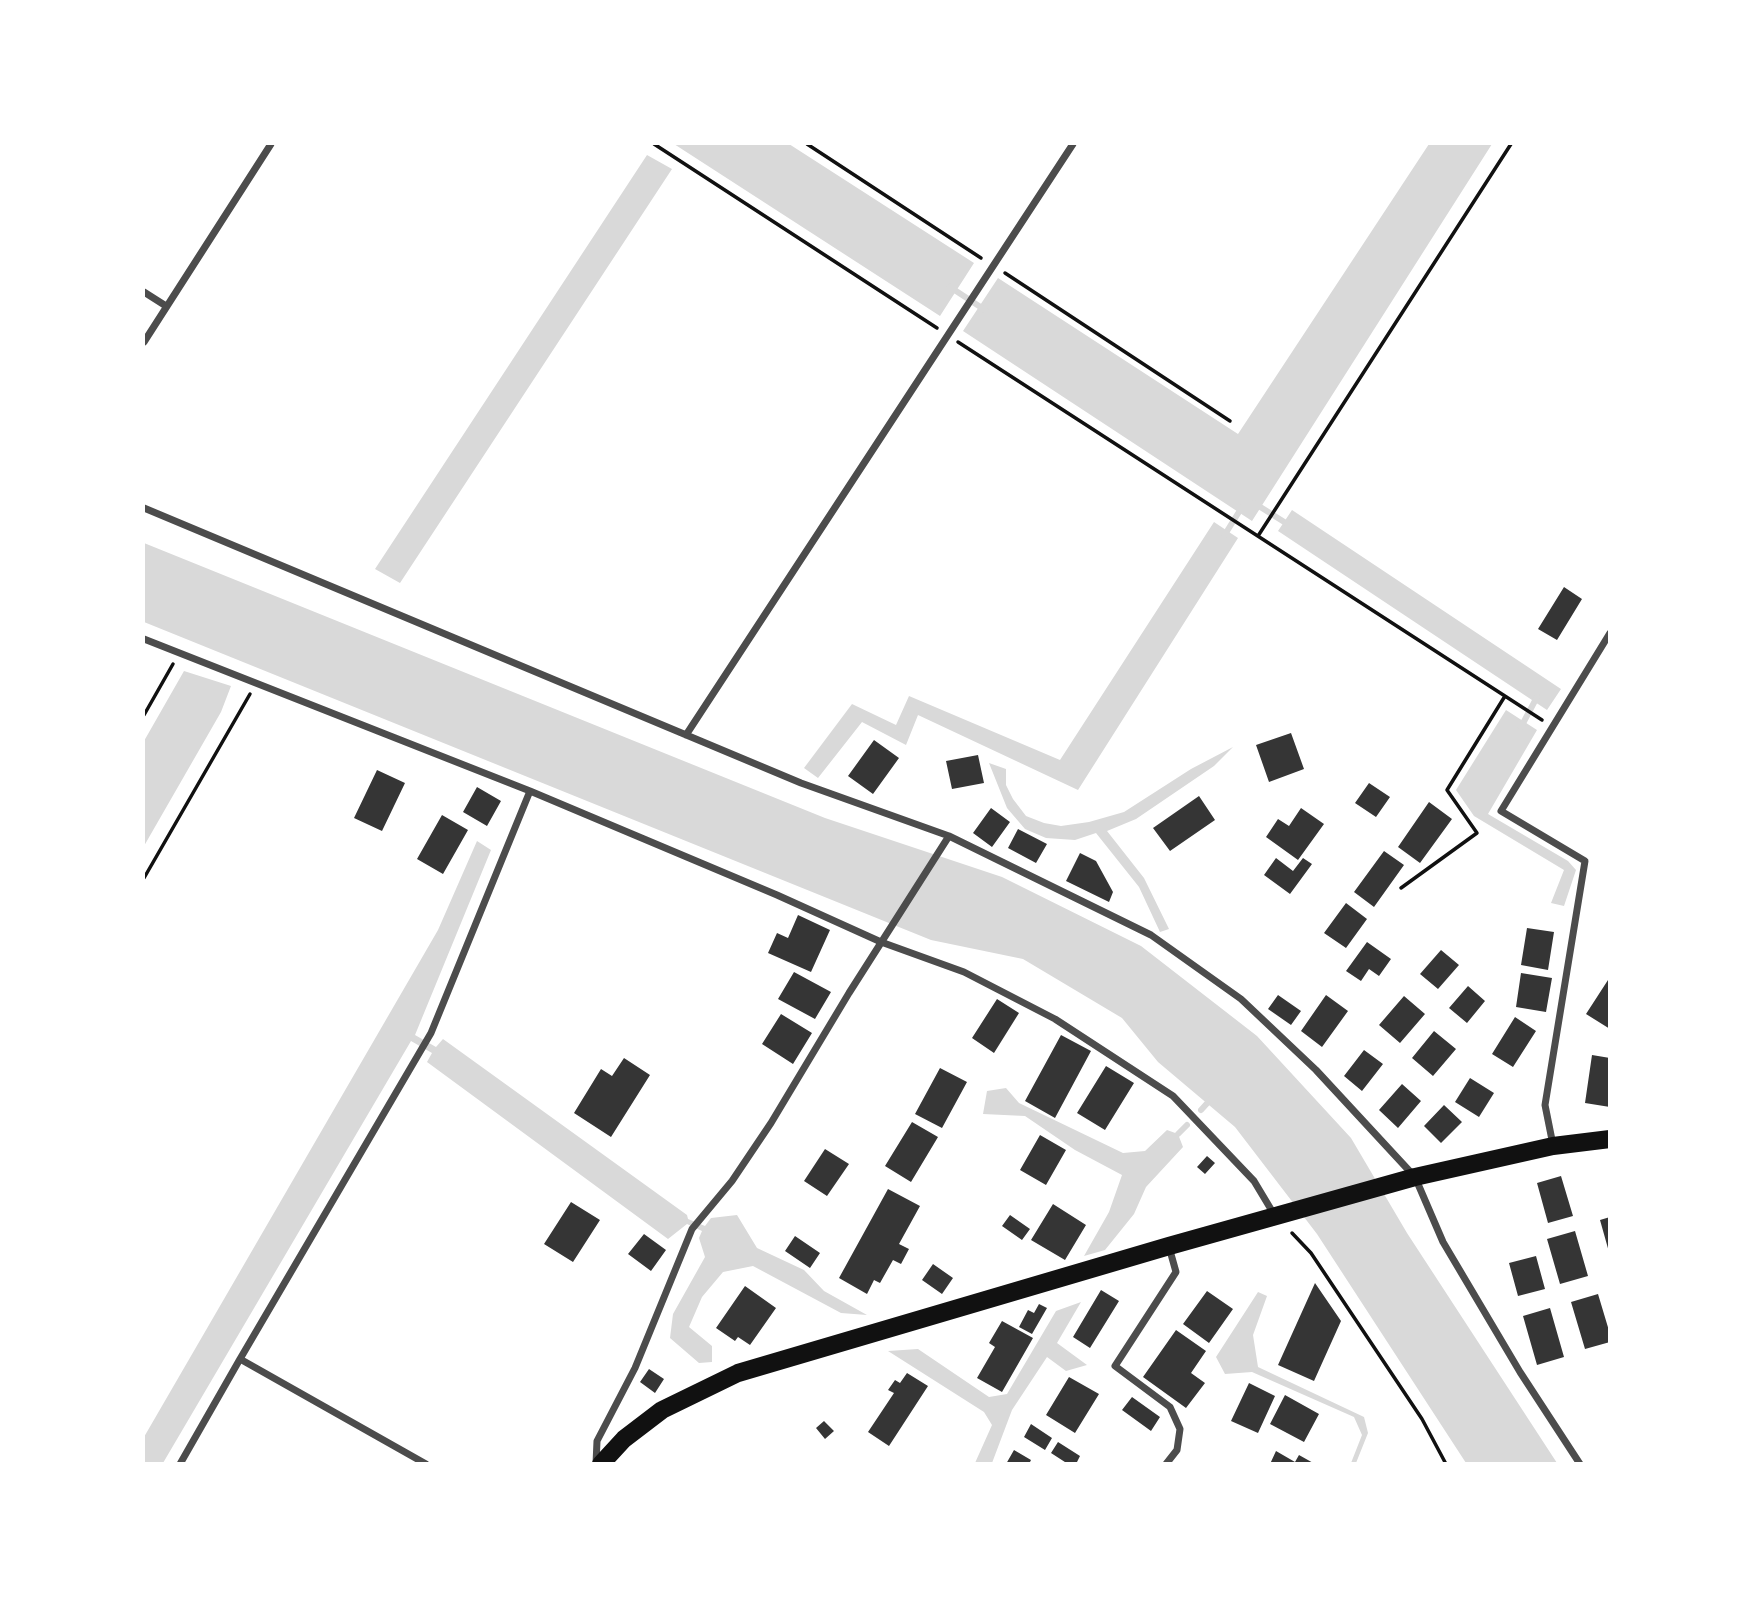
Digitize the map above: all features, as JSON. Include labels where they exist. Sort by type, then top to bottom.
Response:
[{"type":"main road","points":[[598,1464],[624,1439],[662,1410],[738,1373],[1407,1180],[1553,1146],[1609,1139]]},
{"type":"street","points":[[144,342],[271,144]]},
{"type":"street","points":[[687,735],[1073,144]]},
{"type":"street","points":[[144,292],[166,306]]},
{"type":"street","points":[[144,508],[801,783],[947,838],[1152,935],[1241,999],[1316,1070],[1407,1180],[1520,1372],[1580,1464]]},
{"type":"street","points":[[1553,1146],[1545,1105],[1585,861],[1501,811],[1609,633]]},
{"type":"street","points":[[144,639],[530,791],[881,942],[964,972],[1055,1020],[1173,1096],[1282,1214]]},
{"type":"street","points":[[180,1464],[431,1033],[530,791]]},
{"type":"street","points":[[598,1464],[597,1441],[635,1368],[697,1220],[732,1181],[771,1123],[947,838]]},
{"type":"street","points":[[1166,1464],[1177,1450],[1181,1429],[1170,1407],[1115,1366],[1176,1272],[1169,1247]]},
{"type":"street","points":[[240,1359],[426,1464]]},
{"type":"path","points":[[807,144],[1230,421]]},
{"type":"path","points":[[1258,536],[1511,144]]},
{"type":"path","points":[[1229,518],[1534,715]]},
{"type":"path","points":[[144,715],[179,653]]},
{"type":"path","points":[[144,878],[257,684]]},
{"type":"path","points":[[1401,888],[1477,833],[1447,790],[1505,696]]},
{"type":"path","points":[[1282,1214],[1422,1419],[1446,1464]]},
{"type":"shaded area","points":[[674,144],[789,144],[974,263],[940,316]]},
{"type":"shaded area","points":[[1429,144],[1492,144],[1252,521],[963,331],[998,278],[1238,434]]},
{"type":"shaded area","points":[[647,155],[672,169],[400,583],[375,569]]},
{"type":"shaded area","points":[[1292,510],[1561,689],[1547,710],[1278,531]]},
{"type":"shaded area","points":[[1214,522],[1238,538],[1078,790],[918,715],[906,745],[862,722],[818,778],[804,768],[852,704],[896,725],[909,696],[1060,760]]},
{"type":"shaded area","points":[[144,543],[825,818],[1002,877],[1141,946],[1257,1036],[1351,1138],[1407,1233],[1557,1463],[1466,1463],[1317,1234],[1235,1127],[1158,1062],[1122,1018],[1023,959],[931,940],[144,622]]},
{"type":"shaded area","points":[[184,671],[231,686],[221,712],[144,846],[144,741]]},
{"type":"shaded area","points":[[1506,710],[1537,730],[1488,814],[1568,861],[1576,870],[1564,906],[1551,903],[1564,870],[1474,816],[1456,790]]},
{"type":"shaded area","points":[[1233,747],[1214,766],[1136,819],[1107,831],[1144,878],[1169,929],[1160,932],[1139,887],[1096,833],[1075,840],[1046,838],[1025,829],[1007,808],[989,763],[1006,769],[1006,785],[1026,816],[1061,826],[1089,822],[1124,812],[1191,769]]},
{"type":"shaded area","points":[[477,841],[491,850],[415,1035],[436,1047],[443,1039],[687,1215],[688,1219],[705,1226],[711,1218],[737,1215],[757,1248],[804,1270],[824,1291],[867,1315],[841,1313],[753,1266],[723,1272],[702,1297],[689,1327],[712,1346],[712,1362],[699,1363],[670,1338],[673,1314],[705,1257],[699,1238],[702,1231],[687,1224],[668,1239],[427,1062],[432,1053],[411,1041],[163,1463],[144,1464],[144,1437],[438,930]]},
{"type":"shaded area","points":[[1006,1088],[1019,1103],[1123,1153],[1145,1151],[1167,1130],[1178,1134],[1183,1147],[1146,1187],[1134,1214],[1105,1250],[1084,1256],[1109,1212],[1122,1175],[1075,1150],[1025,1116],[983,1114],[987,1091]]},
{"type":"shaded area","points":[[1258,1292],[1267,1296],[1253,1335],[1258,1367],[1364,1417],[1368,1433],[1356,1463],[1351,1463],[1362,1435],[1354,1417],[1252,1372],[1225,1374],[1216,1357]]},
{"type":"shaded area","points":[[1081,1302],[1057,1343],[1087,1365],[1066,1371],[1047,1357],[1012,1410],[992,1463],[975,1463],[992,1425],[984,1412],[888,1351],[918,1349],[989,1397],[1007,1394],[1056,1311]]},
{"type":"building","points":[[1564,587],[1582,599],[1557,640],[1538,629]]},
{"type":"building","points":[[1291,733],[1304,769],[1269,782],[1256,745]]},
{"type":"building","points":[[874,740],[899,758],[873,794],[848,776]]},
{"type":"building","points":[[978,755],[984,783],[952,789],[946,761]]},
{"type":"building","points":[[377,770],[405,783],[382,831],[354,818]]},
{"type":"building","points":[[1369,783],[1390,797],[1376,817],[1355,803]]},
{"type":"building","points":[[477,787],[501,801],[487,826],[463,812]]},
{"type":"building","points":[[1199,796],[1215,820],[1170,851],[1153,828]]},
{"type":"building","points":[[1429,802],[1452,819],[1420,863],[1398,847]]},
{"type":"building","points":[[991,808],[1010,822],[992,847],[973,833]]},
{"type":"building","points":[[1301,808],[1324,824],[1298,860],[1266,837],[1278,819],[1289,826]]},
{"type":"building","points":[[442,815],[468,830],[443,874],[417,859]]},
{"type":"building","points":[[1018,829],[1047,844],[1036,863],[1008,848]]},
{"type":"building","points":[[1384,851],[1404,865],[1374,907],[1354,892]]},
{"type":"building","points":[[1080,853],[1096,861],[1113,892],[1109,902],[1066,881]]},
{"type":"building","points":[[1276,858],[1293,871],[1303,858],[1312,864],[1290,894],[1264,875]]},
{"type":"building","points":[[1346,903],[1367,919],[1346,948],[1324,933]]},
{"type":"building","points":[[798,915],[830,930],[811,972],[768,953],[777,933],[788,938]]},
{"type":"building","points":[[1527,928],[1554,932],[1548,970],[1521,965]]},
{"type":"building","points":[[1367,942],[1391,959],[1379,976],[1369,969],[1361,981],[1346,971]]},
{"type":"building","points":[[1441,950],[1459,965],[1438,989],[1420,974]]},
{"type":"building","points":[[794,972],[831,992],[815,1019],[778,999]]},
{"type":"building","points":[[1521,973],[1552,978],[1546,1012],[1516,1007]]},
{"type":"building","points":[[1608,980],[1610,982],[1610,1029],[1586,1014]]},
{"type":"building","points":[[1468,986],[1485,1001],[1467,1023],[1449,1008]]},
{"type":"building","points":[[1278,995],[1301,1011],[1291,1025],[1268,1009]]},
{"type":"building","points":[[1326,995],[1348,1011],[1322,1047],[1301,1031]]},
{"type":"building","points":[[1404,996],[1425,1014],[1400,1043],[1379,1025]]},
{"type":"building","points":[[997,999],[1019,1013],[994,1053],[972,1038]]},
{"type":"building","points":[[781,1014],[812,1033],[793,1064],[762,1044]]},
{"type":"building","points":[[1515,1017],[1536,1031],[1513,1067],[1492,1054]]},
{"type":"building","points":[[1434,1031],[1456,1049],[1433,1076],[1412,1058]]},
{"type":"building","points":[[1061,1035],[1091,1051],[1055,1118],[1025,1101]]},
{"type":"building","points":[[1364,1050],[1383,1064],[1362,1091],[1344,1076]]},
{"type":"building","points":[[1592,1055],[1610,1058],[1610,1107],[1585,1103]]},
{"type":"building","points":[[624,1058],[650,1075],[611,1137],[574,1113],[601,1069],[612,1076]]},
{"type":"building","points":[[1106,1066],[1134,1083],[1105,1130],[1077,1113]]},
{"type":"building","points":[[940,1068],[967,1082],[942,1128],[915,1114]]},
{"type":"building","points":[[1470,1078],[1494,1093],[1479,1117],[1455,1102]]},
{"type":"building","points":[[1402,1084],[1421,1101],[1398,1128],[1379,1110]]},
{"type":"building","points":[[1444,1105],[1462,1122],[1441,1143],[1424,1126]]},
{"type":"building","points":[[912,1122],[938,1137],[911,1182],[885,1166]]},
{"type":"building","points":[[1040,1135],[1066,1150],[1046,1185],[1020,1170]]},
{"type":"building","points":[[825,1149],[849,1164],[827,1196],[804,1181]]},
{"type":"building","points":[[1207,1156],[1215,1163],[1205,1174],[1197,1167]]},
{"type":"building","points":[[1561,1176],[1573,1216],[1548,1223],[1537,1183]]},
{"type":"building","points":[[888,1189],[920,1206],[899,1244],[909,1249],[901,1264],[893,1260],[880,1283],[874,1280],[867,1294],[839,1278]]},
{"type":"building","points":[[571,1202],[600,1220],[573,1262],[544,1244]]},
{"type":"building","points":[[1053,1204],[1086,1225],[1065,1260],[1031,1240]]},
{"type":"building","points":[[1010,1215],[1030,1229],[1022,1240],[1002,1226]]},
{"type":"building","points":[[1610,1217],[1610,1252],[1609,1252],[1600,1220]]},
{"type":"building","points":[[1575,1231],[1588,1276],[1560,1284],[1547,1239]]},
{"type":"building","points":[[644,1234],[666,1250],[651,1271],[628,1254]]},
{"type":"building","points":[[795,1236],[820,1253],[810,1268],[785,1251]]},
{"type":"building","points":[[1536,1256],[1545,1289],[1518,1296],[1509,1263]]},
{"type":"building","points":[[933,1264],[953,1278],[942,1294],[922,1280]]},
{"type":"building","points":[[1315,1283],[1341,1321],[1314,1381],[1278,1365]]},
{"type":"building","points":[[745,1286],[776,1308],[750,1345],[738,1337],[735,1341],[716,1328]]},
{"type":"building","points":[[1101,1290],[1119,1301],[1090,1348],[1073,1337]]},
{"type":"building","points":[[1207,1291],[1233,1309],[1209,1343],[1183,1324]]},
{"type":"building","points":[[1598,1294],[1610,1342],[1585,1349],[1571,1302]]},
{"type":"building","points":[[1039,1304],[1047,1308],[1032,1334],[1019,1327],[1028,1310],[1034,1313]]},
{"type":"building","points":[[1550,1308],[1564,1357],[1537,1365],[1523,1316]]},
{"type":"building","points":[[1002,1321],[1033,1338],[1002,1392],[977,1378],[995,1347],[989,1343]]},
{"type":"building","points":[[1176,1330],[1206,1351],[1191,1373],[1205,1383],[1186,1408],[1143,1377]]},
{"type":"building","points":[[649,1369],[664,1379],[655,1393],[640,1382]]},
{"type":"building","points":[[907,1373],[928,1386],[889,1446],[868,1432],[894,1393],[888,1390],[895,1380],[900,1383]]},
{"type":"building","points":[[1069,1377],[1099,1394],[1075,1433],[1046,1415]]},
{"type":"building","points":[[1249,1383],[1275,1396],[1258,1433],[1231,1421]]},
{"type":"building","points":[[1285,1395],[1319,1414],[1304,1442],[1270,1424]]},
{"type":"building","points":[[1132,1397],[1160,1417],[1151,1431],[1122,1410]]},
{"type":"building","points":[[824,1421],[834,1431],[825,1439],[816,1428]]},
{"type":"building","points":[[1031,1424],[1052,1438],[1045,1450],[1024,1437]]},
{"type":"building","points":[[1058,1442],[1080,1456],[1076,1464],[1068,1464],[1051,1453]]},
{"type":"building","points":[[1014,1450],[1031,1460],[1029,1464],[1006,1464]]},
{"type":"building","points":[[1276,1451],[1295,1462],[1299,1455],[1315,1464],[1270,1464]]},
{"type":"waterway","points":[[950,287],[985,310]]},
{"type":"waterway","points":[[1254,503],[1289,525]]},
{"type":"waterway","points":[[1224,536],[1242,507]]},
{"type":"waterway","points":[[1521,727],[1537,697]]},
{"type":"waterway","points":[[1201,1110],[1211,1099]]},
{"type":"waterway","points":[[1178,1134],[1187,1125]]}]
